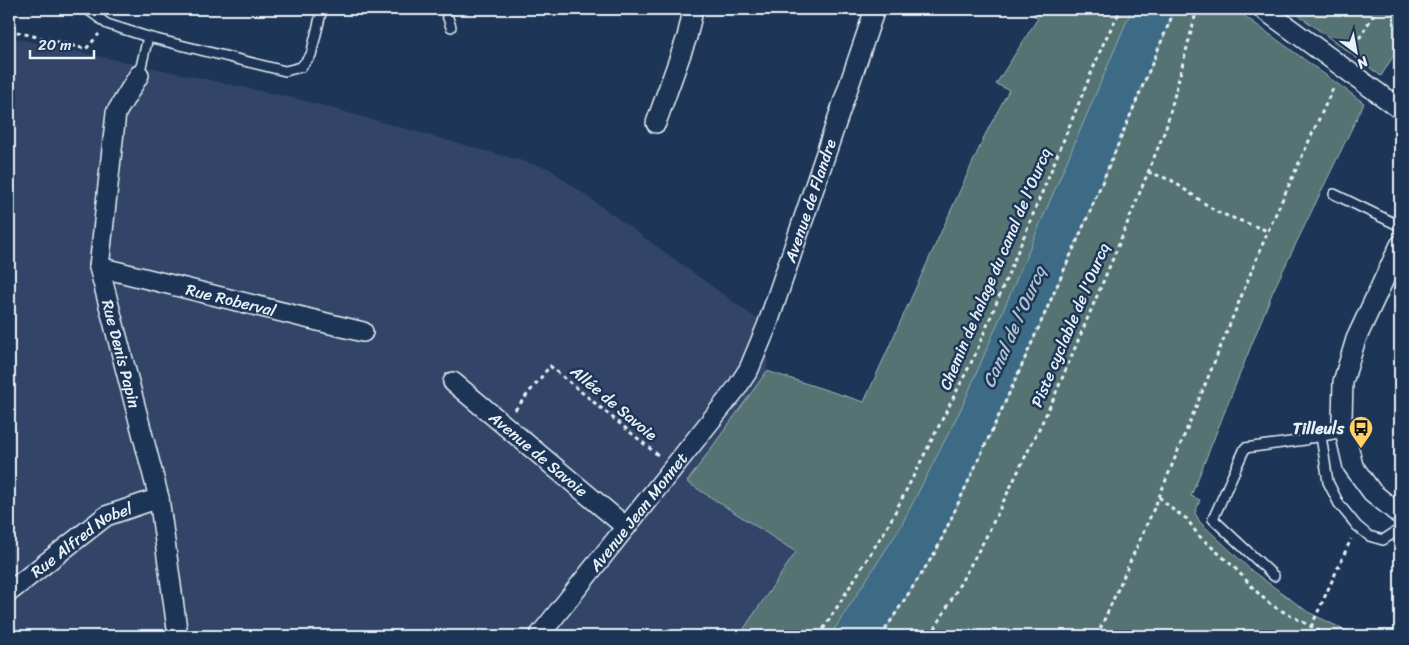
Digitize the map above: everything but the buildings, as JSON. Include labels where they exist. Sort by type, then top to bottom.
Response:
[{"type":"street","points":[[656,123],[687,37],[692,15],[691,9]]},
{"type":"street","name":"Avenue de Flandre","points":[[736,389],[749,369],[767,326],[875,9]]},
{"type":"street","points":[[1263,9],[1400,109]]},
{"type":"street","name":"Rue Denis Papin","points":[[139,75],[116,113],[99,267],[159,498],[178,636]]},
{"type":"street","points":[[1400,245],[1356,339],[1343,382],[1342,419],[1353,466],[1372,492],[1400,515]]},
{"type":"street","name":"Rue Roberval","points":[[99,267],[363,332]]},
{"type":"street","name":"Avenue de Savoie","points":[[453,382],[626,527]]},
{"type":"street","name":"Avenue Jean Monnet","points":[[539,636],[736,389]]},
{"type":"street","name":"Rue Alfred Nobel","points":[[9,592],[106,516],[159,498]]},
{"type":"lane","points":[[87,9],[107,24],[148,37],[285,71],[301,67],[311,55],[322,9]]},
{"type":"lane","points":[[445,9],[451,26]]},
{"type":"lane","points":[[139,75],[148,37]]},
{"type":"lane","points":[[1334,194],[1400,226]]},
{"type":"lane","points":[[1274,576],[1213,520],[1245,448],[1345,432]]},
{"type":"lane","points":[[1321,436],[1328,482],[1339,504],[1357,526],[1369,536],[1383,540],[1400,529]]},
{"type":"path","name":"Chemin de halage du canal de l'Ourcq","points":[[818,636],[889,524],[975,355],[1104,42],[1121,9]]},
{"type":"path","points":[[881,636],[936,551],[1014,383],[1088,216],[1175,9]]},
{"type":"path","name":"Piste cyclable de l'Ourcq","points":[[931,636],[985,539],[1052,402],[1166,128],[1197,9]]},
{"type":"path","points":[[1096,636],[1159,497],[1268,231],[1342,67],[1377,9]]},
{"type":"path","points":[[9,30],[86,49],[107,24]]},
{"type":"path","points":[[1148,172],[1171,180],[1217,212],[1268,231]]},
{"type":"path","name":"Allée de Savoie","points":[[504,424],[550,366],[673,468]]},
{"type":"path","points":[[1159,497],[1187,519],[1198,535],[1234,567],[1271,605],[1329,636]]},
{"type":"path","points":[[1311,627],[1357,526]]},
{"type":"shaded area","points":[[9,37],[298,99],[548,168],[767,326],[767,371],[687,482],[797,552],[740,636],[9,636]]},
{"type":"green space","points":[[1037,9],[1132,9],[962,407],[900,528],[830,636],[739,636],[796,552],[687,482],[767,371],[864,402],[986,133],[1009,90],[996,84],[1038,18],[1033,15]]},
{"type":"green space","points":[[1175,9],[1235,9],[1364,103],[1273,291],[1191,496],[1200,500],[1195,513],[1200,522],[1252,571],[1308,612],[1357,636],[881,636],[936,551],[1014,383],[1088,216]]},
{"type":"green space","points":[[1290,9],[1400,9],[1400,45],[1381,76]]},
{"type":"water","name":"Canal de l'Ourcq","points":[[1132,9],[1175,9],[1088,216],[1014,383],[936,551],[881,636],[830,636],[900,528],[962,407]]},
{"type":"place","name":"Tilleuls","points":[[1361,449]]}]
